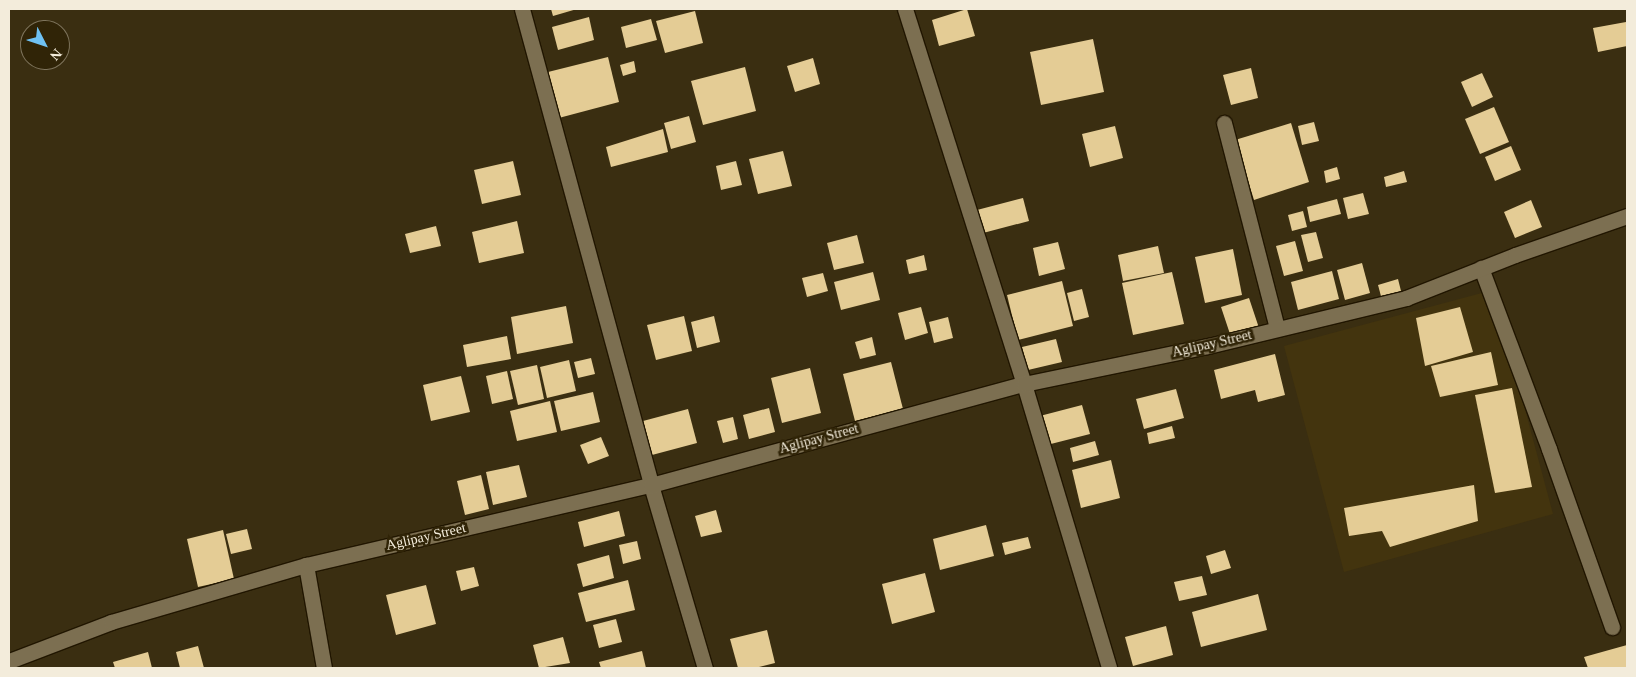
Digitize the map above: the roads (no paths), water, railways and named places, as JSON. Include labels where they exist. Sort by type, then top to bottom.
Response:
[{"type":"street","points":[[522,9],[651,485],[705,668]]},
{"type":"street","points":[[905,9],[1024,384],[1109,668]]},
{"type":"street","points":[[1224,123],[1277,328]]},
{"type":"street","name":"Aglipay Street","points":[[9,661],[111,622],[306,565],[651,485],[1024,384],[1208,346],[1406,298],[1481,268],[1627,216]]},
{"type":"street","points":[[1481,268],[1549,449],[1612,627]]},
{"type":"street","points":[[306,565],[324,668]]}]
